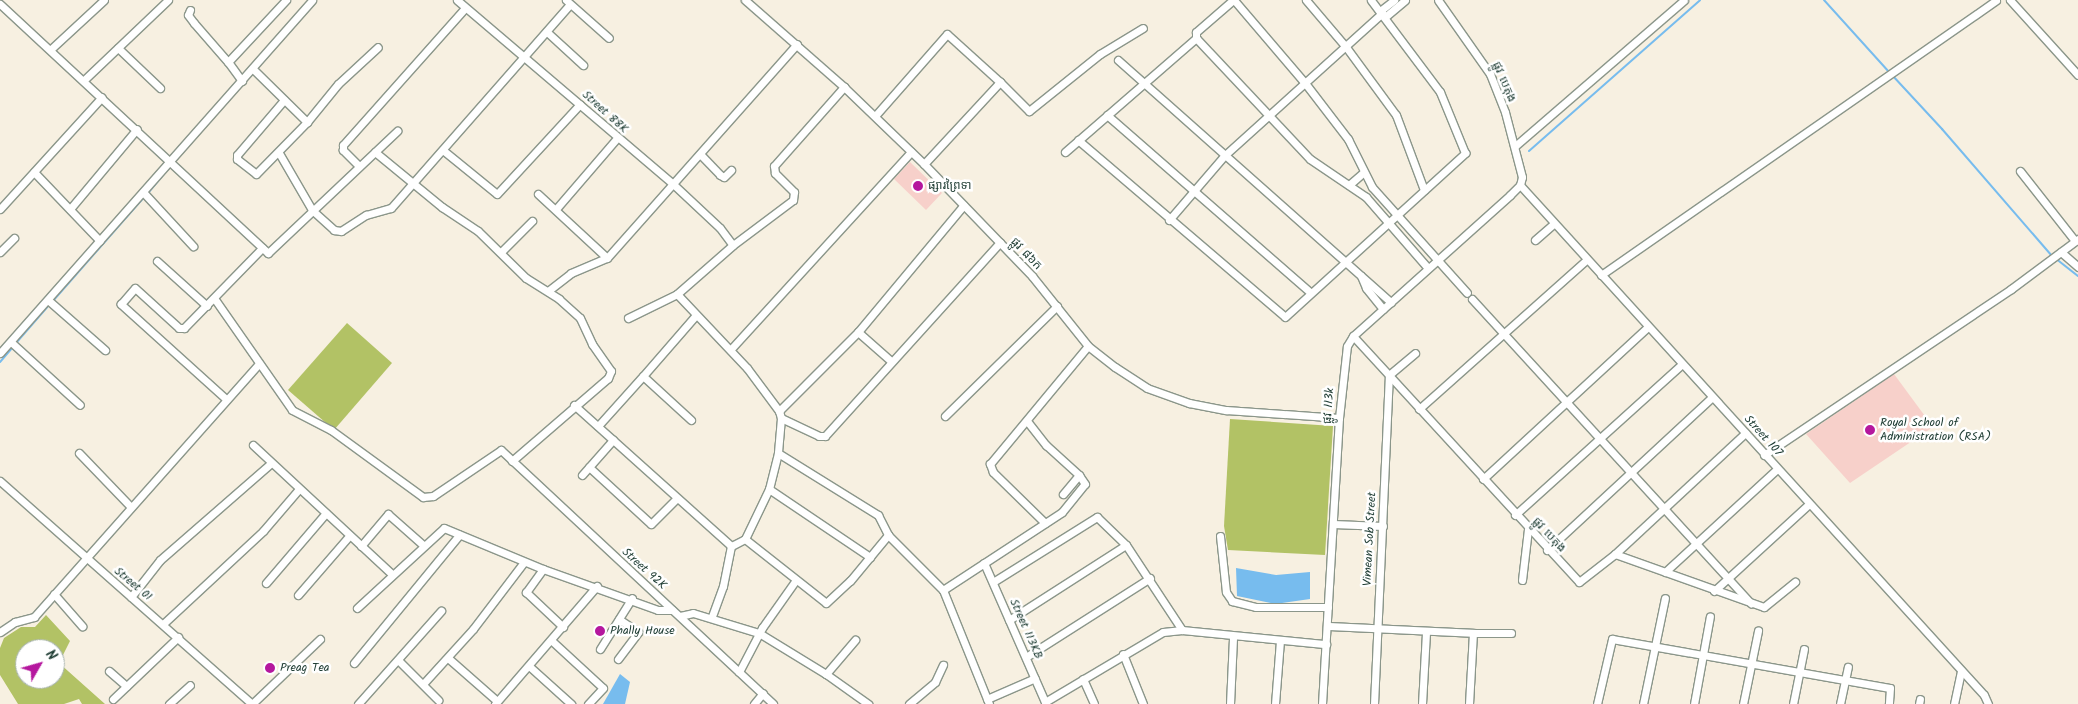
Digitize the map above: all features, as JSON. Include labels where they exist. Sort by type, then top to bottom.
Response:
[{"type":"street","points":[[51,49],[104,0]]},
{"type":"street","points":[[84,80],[168,0]]},
{"type":"street","points":[[228,62],[286,0]]},
{"type":"street","name":"Street 88K","points":[[457,0],[673,184],[720,228],[732,245]]},
{"type":"street","name":"ផ្លូវ ៨៦ក","points":[[746,0],[844,87],[924,164],[1000,242],[1057,306],[1088,346],[1147,388],[1189,403],[1226,410],[1339,418]]},
{"type":"street","points":[[1428,268],[1366,197],[1310,159],[1267,116],[1196,38],[1196,32],[1233,0],[1305,83],[1350,142],[1364,172],[1396,214],[1751,604]]},
{"type":"street","points":[[1306,0],[1346,46],[1398,118],[1424,190]]},
{"type":"street","points":[[1078,140],[1169,220],[1285,317],[1310,292],[1462,156],[1465,150],[1440,92],[1371,0]]},
{"type":"street","points":[[1383,14],[1394,0]]},
{"type":"street","points":[[1169,220],[1193,190],[1225,156],[1267,116],[1383,14],[1404,0]]},
{"type":"street","name":"ផ្លូវ បេតុង","points":[[1438,0],[1467,37],[1490,74],[1521,168],[1520,185]]},
{"type":"street","points":[[1515,146],[1684,0]]},
{"type":"street","points":[[1601,275],[1898,65],[1996,0]]},
{"type":"street","points":[[2010,0],[2078,75]]},
{"type":"street","points":[[1,352],[14,344],[100,241],[145,194],[170,160],[253,69],[308,1]]},
{"type":"street","points":[[1,2],[268,253],[358,166],[398,131]]},
{"type":"street","points":[[279,153],[312,210],[334,230],[341,231],[366,215],[398,203],[526,57],[547,32],[568,2],[609,38]]},
{"type":"street","points":[[358,166],[343,150],[343,145],[465,8]]},
{"type":"street","points":[[190,10],[188,15],[242,81]]},
{"type":"street","points":[[875,116],[947,34],[1029,111],[1100,54],[1143,28]]},
{"type":"street","points":[[547,32],[583,64]]},
{"type":"street","points":[[1065,152],[1196,38]]},
{"type":"street","points":[[548,291],[571,273],[607,258],[797,44]]},
{"type":"street","points":[[284,100],[237,159],[256,174],[308,122],[338,84],[378,47]]},
{"type":"street","points":[[118,48],[160,88]]},
{"type":"street","points":[[1118,60],[1225,156],[1346,260],[1391,302]]},
{"type":"street","points":[[253,69],[308,122]]},
{"type":"street","points":[[924,164],[1000,82]]},
{"type":"street","points":[[628,318],[677,294],[732,245],[796,196],[775,173],[774,166],[844,87]]},
{"type":"street","points":[[0,209],[102,97]]},
{"type":"street","points":[[444,151],[497,194],[580,104]]},
{"type":"street","points":[[1107,115],[1310,292]]},
{"type":"street","points":[[70,209],[138,129]]},
{"type":"street","points":[[556,209],[617,138]]},
{"type":"street","points":[[375,152],[413,184],[478,231],[526,278],[548,291],[580,318],[595,350],[611,371],[608,378],[574,405],[512,461]]},
{"type":"street","points":[[731,349],[911,152]]},
{"type":"street","points":[[700,154],[720,176],[724,177],[731,170]]},
{"type":"street","points":[[1764,455],[2076,240],[2020,171]]},
{"type":"street","points":[[34,172],[100,241]]},
{"type":"street","points":[[1349,185],[1364,172]]},
{"type":"street","name":"Street 107","points":[[1520,185],[1552,224],[1745,433],[1961,671],[1988,704]]},
{"type":"street","name":"ផ្លូវ 113k","points":[[1322,704],[1343,360],[1353,336],[1520,185]]},
{"type":"street","points":[[145,194],[193,246]]},
{"type":"street","points":[[538,194],[607,258]]},
{"type":"street","points":[[745,539],[769,489],[778,453],[780,414],[858,332],[964,205]]},
{"type":"street","points":[[501,252],[532,221]]},
{"type":"street","points":[[1535,240],[1552,224]]},
{"type":"street","points":[[0,252],[14,238]]},
{"type":"street","points":[[677,294],[731,349],[780,414],[819,436],[825,436],[1000,242]]},
{"type":"street","points":[[226,399],[121,304],[135,288],[181,329],[207,306],[262,248]]},
{"type":"street","points":[[2060,252],[2078,267]]},
{"type":"street","points":[[1419,409],[1586,260]]},
{"type":"street","points":[[158,261],[207,306]]},
{"type":"street","points":[[1361,275],[1366,288],[1383,309]]},
{"type":"street","points":[[0,632],[15,622],[30,620],[258,365],[227,313],[214,298]]},
{"type":"street","points":[[49,300],[105,350]]},
{"type":"street","points":[[945,416],[1057,306]]},
{"type":"street","points":[[598,426],[696,315]]},
{"type":"street","points":[[1483,479],[1568,403],[1648,327]]},
{"type":"street","points":[[858,332],[891,361]]},
{"type":"street","name":"ផ្លូវ បេតុង","points":[[1353,336],[1547,550],[1579,582],[1614,554],[1662,506],[1745,433]]},
{"type":"street","points":[[14,344],[80,405]]},
{"type":"street","points":[[1045,523],[990,468],[990,464],[1088,346]]},
{"type":"street","points":[[1389,375],[1415,353]]},
{"type":"street","points":[[1515,514],[1682,364]]},
{"type":"street","name":"Street 92K","points":[[258,365],[292,410],[331,430],[422,497],[433,496],[501,450],[773,704]]},
{"type":"street","name":"Vimean Sob Street","points":[[1374,704],[1389,375]]},
{"type":"street","points":[[643,376],[691,420]]},
{"type":"street","points":[[1547,550],[1712,397]]},
{"type":"street","points":[[574,405],[676,499],[731,546]]},
{"type":"street","points":[[943,590],[1062,512],[1082,489],[1084,479],[1046,446],[1027,421]]},
{"type":"street","points":[[582,475],[614,440]]},
{"type":"street","points":[[253,445],[392,574]]},
{"type":"street","points":[[79,453],[130,506]]},
{"type":"street","points":[[778,453],[878,515],[888,535],[943,590],[988,701],[1035,678]]},
{"type":"street","points":[[131,597],[160,560],[271,463]]},
{"type":"street","points":[[589,467],[651,524],[676,499]]},
{"type":"street","points":[[1665,572],[1695,542],[1777,469]]},
{"type":"street","points":[[1063,494],[1079,475]]},
{"type":"street","name":"Street 01","points":[[0,481],[252,704]]},
{"type":"street","points":[[163,624],[263,532],[299,489]]},
{"type":"street","points":[[769,489],[870,557]]},
{"type":"street","points":[[1714,591],[1809,504]]},
{"type":"street","points":[[266,583],[326,513]]},
{"type":"street","points":[[361,546],[388,514],[423,545]]},
{"type":"street","points":[[993,582],[1094,517],[1099,518],[1126,545],[1150,578],[1182,630]]},
{"type":"street","points":[[1333,524],[1382,526]]},
{"type":"street","points":[[357,608],[423,545],[444,528],[524,562],[632,598],[658,610],[672,610]]},
{"type":"street","points":[[1522,580],[1528,529]]},
{"type":"street","points":[[298,595],[350,535]]},
{"type":"street","points":[[354,663],[459,535]]},
{"type":"street","points":[[712,618],[723,586],[731,546],[739,540],[745,539],[826,603],[850,581],[888,535]]},
{"type":"street","points":[[1220,536],[1226,592],[1232,601],[1256,607],[1328,607]]},
{"type":"street","points":[[1009,620],[1126,545]]},
{"type":"street","points":[[1614,554],[1751,604],[1769,606],[1795,582]]},
{"type":"street","points":[[423,684],[448,658],[524,562]]},
{"type":"street","name":"Street 113KB","points":[[984,563],[1046,703]]},
{"type":"street","points":[[543,568],[526,592],[563,627]]},
{"type":"street","points":[[1026,658],[1150,578]]},
{"type":"street","points":[[739,672],[760,633],[796,580]]},
{"type":"street","points":[[448,658],[496,703],[552,641],[597,586]]},
{"type":"street","points":[[54,594],[82,626]]},
{"type":"street","points":[[600,650],[632,598]]},
{"type":"street","points":[[1643,704],[1666,598]]},
{"type":"street","points":[[358,704],[441,611]]},
{"type":"street","points":[[680,616],[693,613],[760,633],[826,674],[868,704]]},
{"type":"street","points":[[1694,704],[1710,616]]},
{"type":"street","points":[[618,659],[638,632],[619,619]]},
{"type":"street","points":[[1327,626],[1376,631],[1511,633]]},
{"type":"street","points":[[1046,703],[1082,678],[1163,632],[1182,630],[1233,637],[1326,644]]},
{"type":"street","points":[[1744,704],[1758,631]]},
{"type":"street","points":[[1422,704],[1426,632]]},
{"type":"street","points":[[1469,704],[1473,633]]},
{"type":"street","points":[[113,699],[178,637]]},
{"type":"street","points":[[1230,704],[1233,637]]},
{"type":"street","points":[[1596,704],[1612,639],[1890,688],[1890,704]]},
{"type":"street","points":[[252,704],[320,640]]},
{"type":"street","points":[[826,674],[855,640]]},
{"type":"street","points":[[1275,704],[1280,640]]},
{"type":"street","points":[[552,641],[603,688],[588,704]]},
{"type":"street","points":[[1792,704],[1804,649]]},
{"type":"street","points":[[1122,654],[1143,704]]},
{"type":"street","points":[[398,660],[438,700]]},
{"type":"street","points":[[909,704],[934,682],[943,665]]},
{"type":"street","points":[[528,666],[571,704]]},
{"type":"street","points":[[1840,704],[1848,667]]},
{"type":"street","points":[[110,671],[126,686]]},
{"type":"street","points":[[1954,704],[1961,671]]},
{"type":"street","points":[[1082,678],[1094,704]]},
{"type":"street","points":[[169,704],[190,685]]},
{"type":"street","points":[[754,704],[763,693]]},
{"type":"shaded area","name":"ផ្សារព្រៃទា","points":[[910,162],[942,193],[926,210],[894,179]]},
{"type":"shaded area","name":"Royal School of Administration (RSA)","points":[[1894,374],[1933,427],[1850,483],[1806,434]]},
{"type":"green space","points":[[347,323],[392,363],[334,430],[288,390]]},
{"type":"green space","points":[[1230,419],[1333,426],[1325,555],[1228,550],[1224,526]]},
{"type":"green space","points":[[46,615],[70,641],[65,651],[65,639],[15,639],[15,689],[65,689],[65,668],[105,704],[82,704],[79,699],[64,704],[18,704],[0,675],[0,648],[4,638],[21,627],[35,627]]},
{"type":"water","points":[[1236,568],[1276,575],[1310,572],[1310,599],[1275,604],[1237,596]]},
{"type":"water","points":[[620,674],[630,682],[625,704],[603,704]]},
{"type":"waterway","points":[[1529,151],[1700,0]]},
{"type":"waterway","points":[[1824,0],[1889,72]]},
{"type":"waterway","points":[[1892,75],[1942,129],[2051,255]]},
{"type":"waterway","points":[[148,193],[169,168]]},
{"type":"waterway","points":[[52,302],[145,196]]},
{"type":"waterway","points":[[2055,258],[2078,276]]},
{"type":"waterway","points":[[16,343],[49,305]]},
{"type":"waterway","points":[[0,362],[13,347]]},
{"type":"place","name":"ផ្សារព្រៃទា","points":[[918,186]]},
{"type":"place","name":"Royal School of Administration (RSA)","points":[[1870,430]]},
{"type":"place","name":"Phally House","points":[[600,631]]},
{"type":"place","name":"Preag Tea","points":[[270,668]]}]
